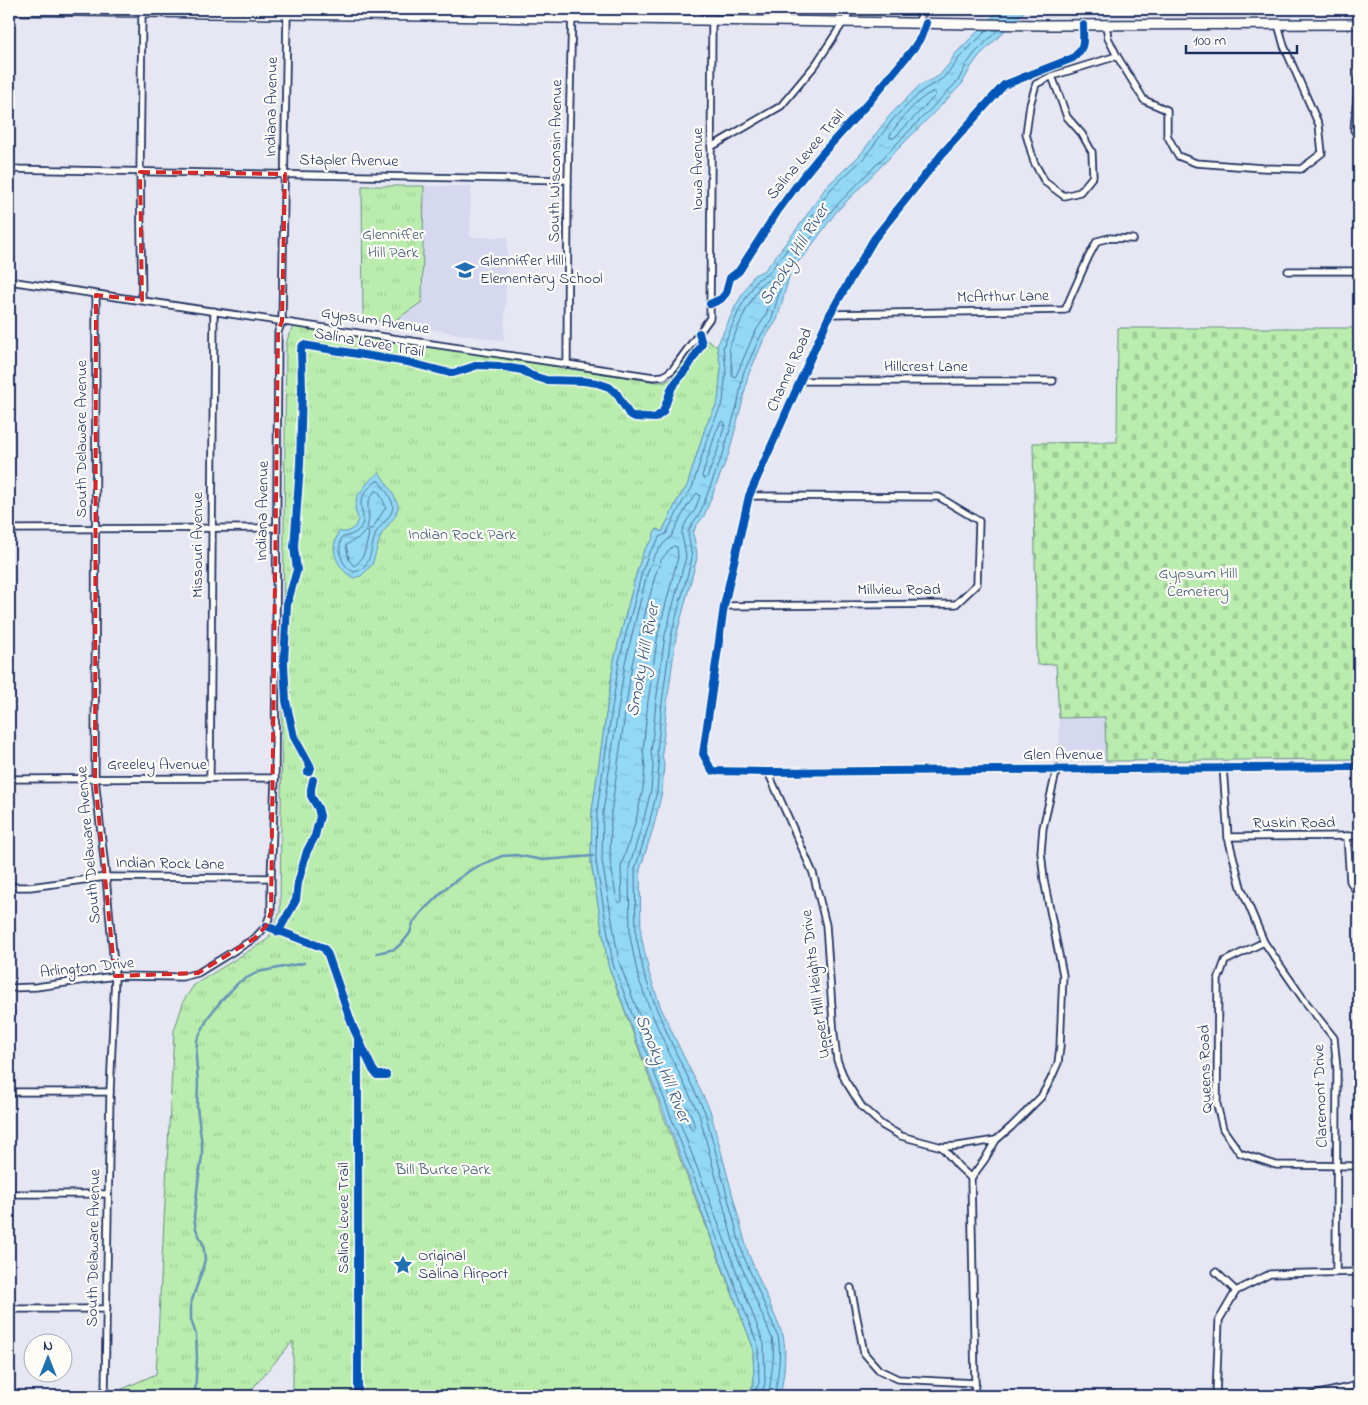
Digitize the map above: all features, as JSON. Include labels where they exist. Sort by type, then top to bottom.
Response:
[{"type":"street","points":[[697,9],[697,20]]},
{"type":"street","points":[[712,147],[781,106],[816,64],[852,9]]},
{"type":"street","points":[[918,23],[926,9]]},
{"type":"street","points":[[9,10],[265,11],[287,14],[572,13],[697,20],[945,24],[1359,24],[1359,74],[1354,130],[1359,136]]},
{"type":"street","points":[[142,10],[140,172],[142,300]]},
{"type":"street","name":"South Wisconsin Avenue","points":[[567,364],[568,180],[572,13]]},
{"type":"street","name":"Indiana Avenue","points":[[198,973],[255,938],[266,926],[271,912],[275,778],[278,332],[282,321],[287,14]]},
{"type":"street","name":"Iowa Avenue","points":[[710,318],[712,20]]},
{"type":"street","points":[[1106,24],[1108,38],[1117,56],[1144,100],[1167,110],[1167,135],[1178,156],[1196,163],[1301,169],[1322,153],[1319,125],[1284,46],[1278,24]]},
{"type":"street","name":"Channel Road","points":[[768,772],[712,771],[703,754],[724,606],[749,496],[830,314],[874,239],[942,154],[1004,85],[1074,58],[1080,53],[1084,46],[1083,25]]},
{"type":"street","points":[[1052,76],[1068,117],[1082,134],[1092,152],[1093,176],[1080,192],[1064,196],[1045,182],[1034,162],[1026,134],[1030,105],[1036,84],[1052,76],[1117,56]]},
{"type":"street","name":"Stapler Avenue","points":[[9,169],[568,180]]},
{"type":"street","name":"McArthur Lane","points":[[830,314],[1065,310],[1097,241],[1109,238],[1134,239]]},
{"type":"street","points":[[1288,271],[1359,271]]},
{"type":"street","name":"Gypsum Avenue","points":[[9,281],[654,377],[664,376],[673,369],[710,318]]},
{"type":"street","name":"South Delaware Avenue","points":[[96,295],[95,778],[115,976],[110,1092],[104,1395]]},
{"type":"street","name":"Missouri Avenue","points":[[210,778],[214,311]]},
{"type":"street","name":"Hillcrest Lane","points":[[800,381],[1053,381]]},
{"type":"street","name":"Millview Road","points":[[724,606],[956,604],[977,584],[979,521],[939,497],[749,496]]},
{"type":"street","points":[[9,529],[276,528]]},
{"type":"street","name":"Claremont Drive","points":[[1223,767],[1228,837],[1241,887],[1264,942],[1304,1000],[1334,1038],[1337,1069],[1336,1272]]},
{"type":"street","name":"Glen Avenue","points":[[768,772],[1057,768],[1359,767]]},
{"type":"street","points":[[974,1396],[971,1178],[996,1140],[1041,1097],[1058,1063],[1063,975],[1044,880],[1041,852],[1043,828],[1057,768]]},
{"type":"street","name":"Upper Mill Heights Drive","points":[[768,772],[813,873],[826,926],[837,1060],[845,1080],[862,1107],[882,1125],[901,1136],[942,1147],[996,1140]]},
{"type":"street","name":"Greeley Avenue","points":[[9,779],[275,778]]},
{"type":"street","points":[[1347,836],[1350,881],[1359,896]]},
{"type":"street","name":"Ruskin Road","points":[[1228,837],[1359,836]]},
{"type":"street","name":"Indian Rock Lane","points":[[9,887],[30,887],[106,877],[271,878]]},
{"type":"street","name":"Queens Road","points":[[1264,942],[1225,961],[1218,980],[1217,1105],[1223,1129],[1240,1153],[1276,1166],[1359,1166]]},
{"type":"street","name":"Arlington Drive","points":[[9,988],[36,987],[115,976],[182,976],[198,973]]},
{"type":"street","points":[[9,1092],[110,1092]]},
{"type":"street","points":[[942,1147],[971,1178]]},
{"type":"street","points":[[9,1194],[108,1194]]},
{"type":"street","points":[[1216,1272],[1236,1291]]},
{"type":"street","points":[[1216,1396],[1219,1320],[1236,1291],[1270,1274],[1359,1272]]},
{"type":"street","points":[[851,1288],[864,1354],[879,1370],[898,1379],[975,1383]]},
{"type":"street","points":[[9,1309],[106,1310]]},
{"type":"street","points":[[1310,1396],[1359,1385]]},
{"type":"highlighted area","points":[[140,172],[285,174],[282,321],[278,332],[271,912],[266,926],[255,938],[198,973],[115,976],[95,779],[96,295],[142,300]]},
{"type":"shaded area","name":"Glenniffer Hill Elementary School","points":[[424,186],[471,186],[470,237],[508,237],[504,341],[391,323],[422,302]]},
{"type":"shaded area","points":[[1106,717],[1106,761],[1060,762],[1059,718]]},
{"type":"green space","name":"Glenniffer Hill Park","points":[[362,186],[424,186],[422,302],[391,323],[363,319]]},
{"type":"green space","points":[[295,326],[656,382],[665,382],[672,378],[701,337],[717,346],[721,368],[718,401],[705,428],[687,486],[677,501],[662,532],[657,529],[654,533],[654,539],[644,550],[614,660],[592,811],[591,862],[608,965],[663,1115],[753,1347],[754,1383],[747,1396],[293,1396],[293,1341],[246,1396],[110,1396],[156,1374],[174,1031],[184,1000],[194,985],[268,939],[280,912],[286,345],[289,334]]},
{"type":"green space","name":"Gypsum Hill Cemetery","points":[[1118,328],[1359,328],[1359,759],[1106,761],[1105,717],[1059,718],[1056,664],[1037,665],[1033,443],[1117,442]]},
{"type":"water","name":"Smoky Hill River","points":[[1000,9],[1027,9],[979,56],[962,84],[836,212],[807,252],[791,270],[777,320],[764,339],[748,376],[729,453],[704,516],[696,526],[693,534],[697,558],[676,637],[662,753],[664,765],[662,792],[640,870],[641,935],[649,973],[661,1008],[710,1110],[748,1253],[783,1335],[785,1350],[780,1396],[747,1396],[754,1383],[753,1347],[608,965],[591,862],[592,811],[614,660],[644,550],[653,539],[657,529],[662,532],[677,501],[687,486],[705,428],[718,401],[721,368],[717,346],[736,305],[754,275],[765,270],[826,187],[860,155],[890,115],[920,85],[939,76],[955,54]]},
{"type":"water","points":[[379,472],[398,505],[396,515],[381,535],[372,565],[361,576],[353,578],[342,569],[335,553],[334,544],[338,532],[347,532],[355,527],[358,519],[355,509],[357,496]]},
{"type":"waterway","points":[[377,953],[395,949],[410,933],[413,923],[421,913],[447,887],[472,869],[502,856],[516,855],[543,860],[593,856]]},
{"type":"waterway","points":[[195,1396],[197,1358],[196,1335],[191,1319],[191,1303],[205,1259],[203,1244],[196,1229],[194,1217],[202,1156],[197,1107],[197,1040],[209,1016],[239,982],[258,972],[304,963]]},
{"type":"cycle path","name":"Salina Levee Trail","points":[[710,304],[721,299],[726,293],[730,278],[739,271],[777,212],[802,178],[913,49],[921,37],[926,23]]},
{"type":"cycle path","points":[[1083,25],[1082,47],[1073,58],[1004,85],[942,154],[874,239],[830,314],[749,496],[724,606],[703,754],[712,771],[1359,767]]},
{"type":"cycle path","name":"Salina Levee Trail","points":[[308,772],[311,768],[294,737],[286,701],[284,663],[287,604],[297,570],[294,547],[300,465],[301,350],[303,345],[407,362],[453,373],[478,365],[498,366],[522,370],[530,375],[546,380],[597,383],[609,387],[617,394],[629,414],[635,417],[655,418],[663,412],[672,387],[688,367],[702,344],[699,333]]},
{"type":"cycle path","points":[[278,932],[296,900],[298,883],[307,851],[315,836],[320,816],[311,796],[313,780]]},
{"type":"cycle path","points":[[266,926],[324,948],[353,1027],[373,1070],[377,1075],[386,1075]]},
{"type":"cycle path","name":"Salina Levee Trail","points":[[358,1039],[358,1396]]},
{"type":"place","name":"Glenniffer Hill Elementary School","points":[[465,270]]},
{"type":"place","name":"Original Salina Airport","points":[[403,1265]]},
{"type":"park label","name":"Indian Rock Park","points":[[462,535]]},
{"type":"park label","name":"Bill Burke Park","points":[[443,1170]]}]
